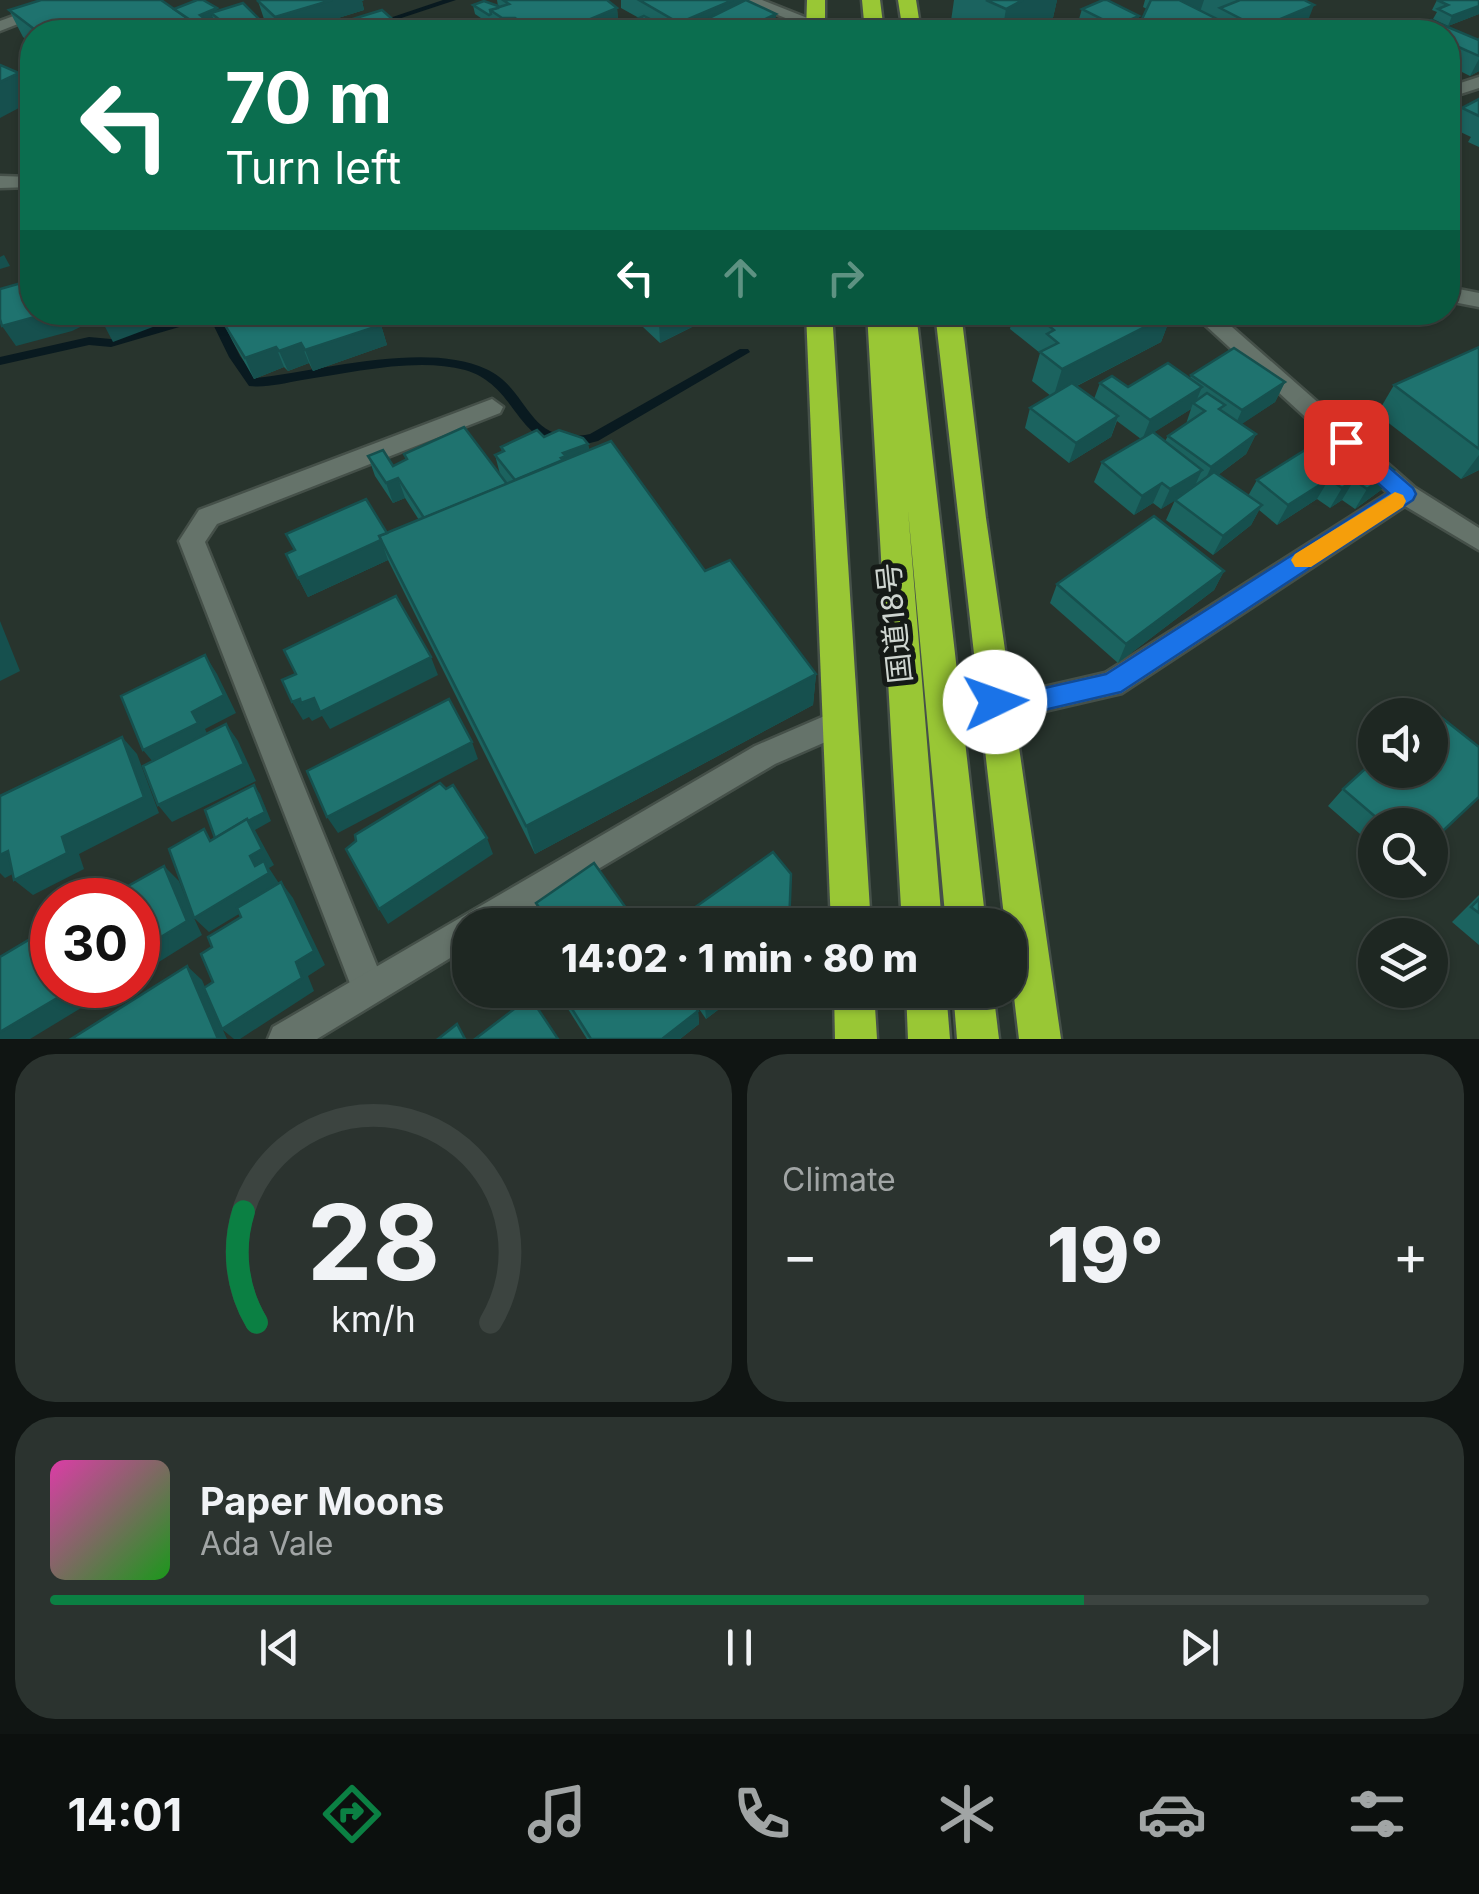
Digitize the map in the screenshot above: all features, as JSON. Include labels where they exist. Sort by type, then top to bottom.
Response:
[{"type":"highway","points":[[818,325],[825,504],[843,721],[850,908]]},
{"type":"highway","name":"国道18号","points":[[881,325],[921,908]]},
{"type":"highway","name":"国道18号","points":[[905,325],[964,908]]},
{"type":"highway","points":[[950,325],[1040,1039]]},
{"type":"highway","points":[[855,1008],[856,1039]]},
{"type":"highway","points":[[927,1008],[929,1039]]},
{"type":"highway","points":[[975,1008],[978,1039]]},
{"type":"street","points":[[0,26],[72,0]]},
{"type":"street","points":[[748,0],[795,20]]},
{"type":"street","points":[[1215,325],[1405,494],[1479,540]]},
{"type":"street","points":[[368,986],[192,541],[208,517],[492,407]]},
{"type":"street","points":[[995,702],[1040,700],[1112,684],[1405,494]]},
{"type":"street","points":[[502,908],[765,755],[843,721]]},
{"type":"street","points":[[284,1039],[452,937]]},
{"type":"building","points":[[41,0],[161,0],[190,20],[22,20],[9,10]]},
{"type":"building","points":[[197,0],[217,8],[200,15],[206,20],[190,20],[174,9]]},
{"type":"building","points":[[260,0],[332,0],[275,17]]},
{"type":"building","points":[[503,0],[607,0],[617,8],[588,20],[518,20],[502,18],[490,10],[509,4]]},
{"type":"building","points":[[639,0],[733,0],[686,20],[674,20]]},
{"type":"building","points":[[746,0],[776,14],[763,20],[705,20]]},
{"type":"building","points":[[986,0],[1023,0],[1006,9]]},
{"type":"building","points":[[1107,0],[1139,16],[1104,20],[1082,9]]},
{"type":"building","points":[[1151,0],[1179,0],[1219,20],[1142,20]]},
{"type":"building","points":[[1240,0],[1304,0],[1314,5],[1278,20],[1243,20],[1220,8]]},
{"type":"building","points":[[1437,0],[1479,0],[1479,6],[1452,16],[1438,9],[1448,5]]},
{"type":"building","points":[[484,1],[498,8],[490,10],[489,15],[473,5]]},
{"type":"building","points":[[243,3],[259,19],[220,20],[211,13]]},
{"type":"building","points":[[382,10],[393,20],[350,20]]},
{"type":"building","points":[[1460,32],[1479,40],[1479,56],[1460,48]]},
{"type":"building","points":[[0,65],[19,73],[0,82]]},
{"type":"building","points":[[1479,99],[1479,116],[1462,108]]},
{"type":"building","points":[[20,283],[20,321],[2,326],[0,289]]},
{"type":"building","points":[[225,325],[381,325],[305,350],[301,343],[245,358]]},
{"type":"building","points":[[1048,325],[1148,325],[1062,369],[1040,352],[1058,343],[1047,334],[1054,330]]},
{"type":"building","points":[[1479,347],[1479,449],[1394,385]]},
{"type":"building","points":[[1234,348],[1285,382],[1242,410],[1191,375]]},
{"type":"building","points":[[1168,363],[1202,387],[1150,420],[1100,383],[1112,376],[1128,387]]},
{"type":"building","points":[[1072,383],[1118,416],[1076,443],[1030,408]]},
{"type":"building","points":[[1207,393],[1225,405],[1219,409],[1256,434],[1211,467],[1168,436],[1205,411],[1193,403]]},
{"type":"building","points":[[464,427],[507,484],[424,518],[398,478],[386,483],[368,456],[383,450],[393,466],[407,459],[404,454]]},
{"type":"building","points":[[537,430],[544,437],[559,430],[583,438],[588,444],[563,453],[563,460],[515,480],[495,455],[504,451],[501,447]]},
{"type":"building","points":[[1337,430],[1394,470],[1367,489],[1354,480],[1342,488],[1329,479],[1288,505],[1257,480]]},
{"type":"building","points":[[1153,432],[1202,470],[1170,489],[1162,483],[1142,496],[1102,462]]},
{"type":"building","points":[[611,441],[705,571],[730,560],[816,674],[526,826],[379,536]]},
{"type":"building","points":[[1214,472],[1262,505],[1223,536],[1175,500]]},
{"type":"building","points":[[366,499],[387,533],[379,536],[381,540],[298,578],[286,554],[295,550],[286,534]]},
{"type":"building","points":[[1154,516],[1224,571],[1126,644],[1057,584]]},
{"type":"building","points":[[396,596],[431,657],[320,712],[314,698],[292,702],[282,680],[296,674],[284,650]]},
{"type":"building","points":[[205,655],[224,695],[192,712],[198,723],[143,750],[121,696]]},
{"type":"building","points":[[449,699],[472,742],[327,817],[307,771]]},
{"type":"building","points":[[1448,723],[1479,747],[1479,797],[1448,826],[1448,808],[1365,808],[1343,789],[1358,775],[1358,788],[1448,788]]},
{"type":"building","points":[[226,724],[244,764],[158,805],[143,766]]},
{"type":"building","points":[[122,737],[144,797],[62,837],[67,853],[14,880],[8,851],[0,855],[0,796]]},
{"type":"building","points":[[440,783],[446,789],[453,785],[487,838],[379,909],[346,849],[356,841],[355,835]]},
{"type":"building","points":[[254,785],[265,812],[215,838],[205,810]]},
{"type":"building","points":[[247,819],[262,849],[250,856],[255,866],[264,861],[269,873],[194,918],[169,849],[204,829],[210,841]]},
{"type":"building","points":[[773,852],[791,874],[790,908],[694,908]]},
{"type":"building","points":[[594,863],[626,908],[539,908],[536,903]]},
{"type":"building","points":[[164,866],[187,921],[160,938],[160,878],[142,878]]},
{"type":"building","points":[[281,882],[314,951],[296,962],[302,978],[222,1029],[204,988],[213,982],[201,954],[212,947],[208,937],[241,917],[237,908]]},
{"type":"building","points":[[30,939],[30,1008],[40,1008],[0,1032],[0,957]]},
{"type":"building","points":[[187,966],[218,1039],[71,1039],[120,1008],[160,1008],[160,983]]},
{"type":"building","points":[[516,1008],[537,1008],[558,1039],[475,1039]]},
{"type":"building","points":[[571,1008],[698,1011],[662,1039],[591,1039]]},
{"type":"building","points":[[457,1024],[465,1039],[438,1039]]},
{"type":"waterway","points":[[390,20],[452,0]]},
{"type":"waterway","points":[[0,77],[20,84]]},
{"type":"waterway","points":[[0,361],[89,341],[111,343],[172,325]]},
{"type":"waterway","points":[[219,325],[253,383],[402,363],[460,365],[483,372],[497,382],[541,432],[572,443],[593,438],[744,352]]},
{"type":"slow traffic","points":[[1303,560],[1395,501]]},
{"type":"route","points":[[995,702],[1040,700],[1112,684],[1405,494],[1346,442]]}]
